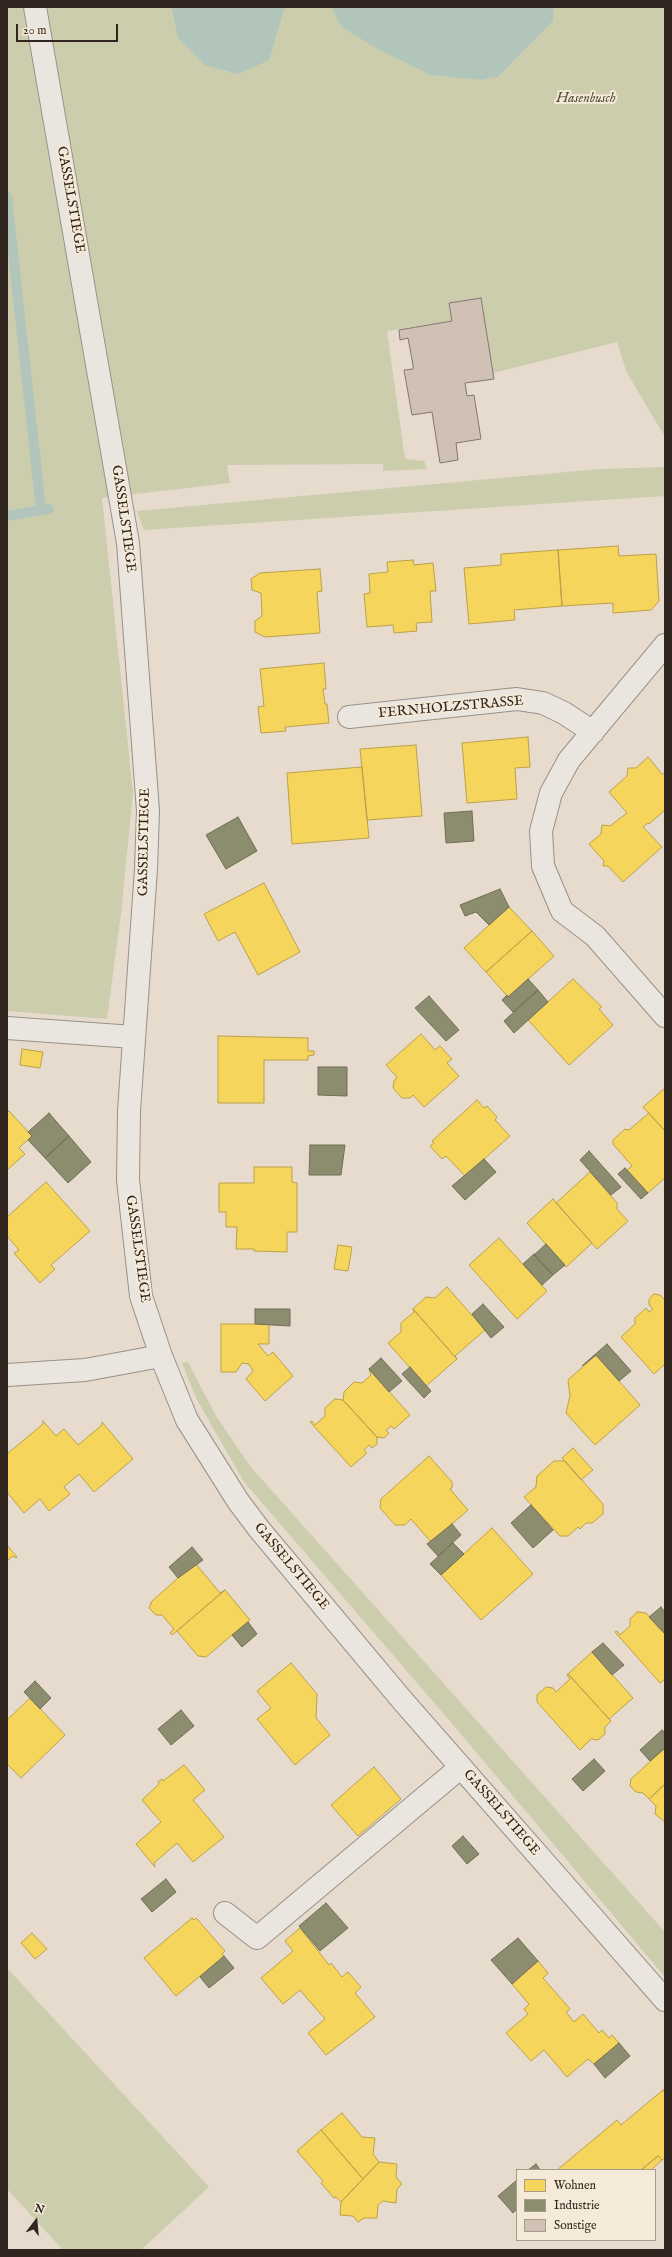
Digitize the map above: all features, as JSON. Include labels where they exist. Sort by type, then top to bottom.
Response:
[{"type":"street","name":"GASSELSTIEGE","points":[[35,7],[128,543],[148,811],[146,869],[129,1111],[128,1180],[133,1240],[142,1296],[161,1356],[187,1420],[238,1501],[259,1529],[461,1768],[665,2000]]},
{"type":"street","points":[[665,644],[570,760],[551,793],[541,831],[543,866],[562,911],[595,936],[665,1016]]},
{"type":"street","name":"FERNHOLZSTRASSE","points":[[349,717],[517,699],[543,703],[564,713],[593,732]]},
{"type":"street","points":[[7,1028],[134,1037]]},
{"type":"street","points":[[7,1375],[85,1370],[161,1356]]},
{"type":"street","points":[[225,1913],[257,1938],[461,1768]]},
{"type":"green space","name":"Hasenbusch","points":[[7,7],[171,7],[178,38],[283,11],[285,7],[331,7],[341,26],[482,80],[498,77],[553,21],[554,7],[665,7],[665,437],[627,373],[617,342],[493,373],[481,299],[452,321],[387,331],[405,459],[424,461],[427,469],[383,471],[383,464],[227,465],[230,483],[102,498],[133,793],[121,914],[107,1019],[7,1011]]},
{"type":"green space","points":[[665,467],[665,496],[144,530],[137,511],[600,469]]},
{"type":"green space","points":[[188,1362],[216,1416],[250,1466],[665,1932],[665,1977],[455,1727],[244,1482],[197,1400],[182,1363]]},
{"type":"green space","points":[[7,1968],[209,2187],[141,2250],[63,2250],[7,2189]]},
{"type":"shaded area","points":[[171,7],[285,7],[269,60],[238,74],[205,65],[178,38]]},
{"type":"shaded area","points":[[331,7],[554,7],[553,21],[498,77],[482,80],[431,75],[374,47],[341,26]]},
{"type":"building: Wohnen","points":[[618,546],[619,556],[656,554],[659,601],[651,610],[613,613],[613,603],[562,606],[558,550]]},
{"type":"building: Wohnen","points":[[558,550],[562,606],[514,610],[515,620],[469,624],[464,568],[501,565],[501,554]]},
{"type":"building: Wohnen","points":[[413,560],[414,565],[433,563],[436,591],[430,591],[432,622],[416,623],[417,631],[394,633],[393,625],[367,627],[364,594],[370,593],[369,574],[388,572],[387,562]]},
{"type":"building: Wohnen","points":[[320,569],[322,591],[317,592],[320,633],[265,637],[255,632],[255,621],[262,616],[261,593],[252,590],[251,579],[260,573]]},
{"type":"building: Wohnen","points":[[324,663],[326,689],[323,689],[325,704],[327,704],[329,723],[285,727],[286,731],[261,733],[258,707],[264,706],[260,669]]},
{"type":"building: Wohnen","points":[[528,737],[530,767],[515,768],[517,799],[467,803],[462,743]]},
{"type":"building: Wohnen","points":[[416,745],[422,816],[367,820],[360,749]]},
{"type":"building: Wohnen","points":[[648,757],[662,774],[665,774],[665,810],[649,824],[648,823],[643,827],[662,847],[623,882],[608,866],[603,866],[604,861],[589,844],[601,834],[602,825],[610,826],[627,813],[609,792],[627,776],[628,768],[636,768]]},
{"type":"building: Wohnen","points":[[362,767],[369,838],[292,844],[287,773]]},
{"type":"building: Wohnen","points":[[264,883],[300,952],[258,975],[235,932],[218,941],[204,914]]},
{"type":"building: Wohnen","points":[[509,907],[532,931],[486,972],[464,948]]},
{"type":"building: Wohnen","points":[[532,931],[554,956],[508,997],[486,972]]},
{"type":"building: Wohnen","points":[[573,979],[602,1007],[599,1009],[613,1025],[569,1065],[528,1020]]},
{"type":"building: Wohnen","points":[[421,1034],[435,1050],[440,1046],[452,1059],[447,1063],[459,1076],[424,1107],[413,1095],[410,1098],[402,1098],[393,1088],[394,1081],[397,1077],[386,1065]]},
{"type":"building: Wohnen","points":[[218,1036],[308,1038],[308,1051],[314,1051],[314,1055],[308,1056],[308,1060],[264,1060],[264,1103],[218,1103]]},
{"type":"building: Wohnen","points":[[22,1049],[43,1052],[40,1068],[20,1065]]},
{"type":"building: Wohnen","points":[[665,1088],[665,1131],[643,1107]]},
{"type":"building: Wohnen","points":[[477,1100],[484,1108],[487,1106],[497,1117],[495,1120],[510,1136],[465,1176],[446,1156],[442,1159],[430,1146],[434,1143],[432,1141]]},
{"type":"building: Wohnen","points":[[9,1111],[32,1136],[19,1148],[25,1154],[7,1170],[7,1113]]},
{"type":"building: Wohnen","points":[[649,1113],[665,1131],[665,1178],[648,1193],[627,1170],[632,1166],[613,1144],[613,1140],[625,1129],[629,1130]]},
{"type":"building: Wohnen","points":[[254,1167],[292,1167],[292,1182],[297,1183],[297,1232],[287,1232],[287,1252],[236,1249],[237,1227],[226,1227],[226,1212],[219,1212],[219,1183],[254,1183]]},
{"type":"building: Wohnen","points":[[590,1172],[617,1203],[617,1209],[628,1221],[597,1249],[556,1203]]},
{"type":"building: Wohnen","points":[[46,1182],[90,1231],[51,1265],[55,1269],[40,1283],[14,1253],[19,1250],[7,1236],[7,1217]]},
{"type":"building: Wohnen","points":[[553,1199],[592,1243],[566,1267],[527,1223]]},
{"type":"building: Wohnen","points":[[499,1238],[547,1291],[517,1319],[469,1265]]},
{"type":"building: Wohnen","points":[[338,1245],[352,1247],[348,1271],[334,1269]]},
{"type":"building: Wohnen","points":[[447,1287],[485,1330],[455,1356],[457,1359],[413,1309],[426,1297],[435,1298]]},
{"type":"building: Wohnen","points":[[654,1294],[660,1295],[665,1300],[665,1364],[654,1374],[621,1337],[635,1324],[635,1318],[646,1308],[649,1312],[653,1309],[649,1305],[649,1299]]},
{"type":"building: Wohnen","points":[[413,1309],[457,1359],[426,1386],[388,1343],[401,1332],[401,1323],[414,1312]]},
{"type":"building: Wohnen","points":[[221,1324],[269,1324],[269,1344],[258,1344],[268,1356],[273,1352],[293,1376],[265,1401],[246,1379],[253,1371],[249,1364],[242,1363],[236,1372],[221,1372]]},
{"type":"building: Wohnen","points":[[596,1355],[640,1405],[595,1445],[566,1413],[570,1396],[568,1380]]},
{"type":"building: Wohnen","points":[[369,1369],[410,1415],[394,1429],[391,1426],[386,1430],[389,1433],[384,1438],[377,1437],[343,1400],[344,1392],[354,1382],[362,1383],[371,1375]]},
{"type":"building: Wohnen","points":[[335,1399],[343,1400],[377,1437],[377,1444],[372,1448],[369,1445],[364,1450],[367,1453],[351,1467],[310,1422],[312,1421],[315,1425],[325,1416],[325,1408]]},
{"type":"building: Wohnen","points":[[43,1421],[56,1436],[64,1429],[78,1445],[102,1425],[102,1422],[133,1459],[94,1492],[79,1474],[64,1487],[70,1494],[49,1511],[40,1499],[24,1513],[7,1492],[7,1454],[43,1424]]},
{"type":"building: Wohnen","points":[[573,1448],[593,1470],[581,1480],[562,1458]]},
{"type":"building: Wohnen","points":[[429,1456],[452,1482],[452,1488],[450,1489],[468,1510],[431,1542],[411,1519],[405,1525],[395,1525],[380,1508],[381,1499]]},
{"type":"building: Wohnen","points":[[554,1461],[565,1461],[603,1504],[603,1514],[592,1523],[586,1523],[580,1529],[578,1527],[568,1536],[560,1536],[524,1497],[536,1487],[537,1476]]},
{"type":"building: Wohnen","points":[[492,1528],[533,1574],[481,1620],[441,1575]]},
{"type":"building: Wohnen","points":[[7,1545],[17,1557],[16,1558],[13,1556],[7,1561]]},
{"type":"building: Wohnen","points":[[195,1563],[220,1593],[225,1590],[172,1635],[170,1633],[174,1629],[162,1615],[156,1615],[149,1608],[152,1601]]},
{"type":"building: Wohnen","points":[[225,1590],[250,1620],[206,1657],[198,1656],[177,1631]]},
{"type":"building: Wohnen","points":[[637,1612],[646,1613],[665,1634],[665,1679],[660,1683],[615,1632],[617,1631],[620,1635],[630,1626],[630,1619]]},
{"type":"building: Wohnen","points":[[592,1652],[633,1698],[609,1719],[568,1674]]},
{"type":"building: Wohnen","points":[[291,1663],[317,1694],[316,1718],[330,1735],[295,1765],[257,1719],[271,1708],[257,1691]]},
{"type":"building: Wohnen","points":[[568,1674],[611,1721],[605,1727],[605,1734],[598,1740],[591,1739],[580,1750],[537,1702],[537,1695],[546,1687],[553,1688],[556,1692],[570,1679],[567,1675]]},
{"type":"building: Wohnen","points":[[30,1698],[65,1735],[21,1778],[7,1764],[7,1720]]},
{"type":"building: Wohnen","points":[[665,1748],[665,1784],[649,1799],[643,1793],[636,1792],[630,1786],[631,1779]]},
{"type":"building: Wohnen","points":[[184,1765],[205,1790],[193,1800],[224,1837],[193,1862],[177,1843],[154,1863],[155,1867],[136,1844],[161,1822],[142,1800],[159,1784],[158,1782],[162,1779],[163,1781]]},
{"type":"building: Wohnen","points":[[374,1767],[401,1799],[358,1836],[331,1805]]},
{"type":"building: Wohnen","points":[[665,1784],[665,1822],[655,1814],[656,1806],[649,1799]]},
{"type":"building: Wohnen","points":[[192,1918],[194,1920],[196,1918],[225,1951],[222,1954],[224,1956],[176,1996],[144,1958]]},
{"type":"building: Wohnen","points":[[300,1928],[329,1965],[331,1963],[342,1977],[348,1972],[361,1987],[355,1993],[375,2017],[326,2055],[308,2033],[325,2019],[300,1990],[283,2004],[261,1978],[293,1951],[285,1941]]},
{"type":"building: Wohnen","points":[[32,1933],[47,1949],[35,1959],[21,1943]]},
{"type":"building: Wohnen","points":[[538,1961],[548,1973],[543,1978],[570,2009],[566,2012],[574,2022],[583,2014],[599,2033],[602,2030],[609,2038],[612,2035],[619,2043],[594,2064],[588,2059],[567,2077],[544,2050],[531,2061],[506,2033],[528,2014],[524,2009],[529,2004],[512,1984]]},
{"type":"building: Wohnen","points":[[663,2090],[665,2093],[665,2158],[662,2160],[658,2156],[642,2169],[558,2169],[617,2120],[621,2125]]},
{"type":"building: Wohnen","points":[[342,2113],[362,2137],[375,2138],[373,2154],[379,2162],[363,2179],[321,2130]]},
{"type":"building: Wohnen","points":[[321,2130],[363,2179],[341,2202],[336,2197],[334,2198],[321,2183],[323,2181],[297,2151]]},
{"type":"building: Wohnen","points":[[658,2156],[662,2160],[652,2169],[642,2169]]},
{"type":"building: Wohnen","points":[[379,2162],[397,2164],[396,2177],[402,2184],[397,2189],[396,2203],[383,2201],[378,2205],[377,2218],[364,2218],[358,2222],[353,2216],[340,2215],[341,2202]]},
{"type":"building: Industrie","points":[[472,811],[474,841],[446,843],[444,813]]},
{"type":"building: Industrie","points":[[238,817],[257,851],[226,869],[206,835]]},
{"type":"building: Industrie","points":[[500,889],[509,907],[489,925],[476,912],[465,916],[460,905]]},
{"type":"building: Industrie","points":[[528,979],[538,990],[513,1012],[502,1000],[507,995],[508,997]]},
{"type":"building: Industrie","points":[[538,990],[548,1002],[514,1033],[504,1021]]},
{"type":"building: Industrie","points":[[429,996],[459,1030],[446,1041],[415,1008]]},
{"type":"building: Industrie","points":[[318,1067],[347,1067],[347,1096],[318,1095]]},
{"type":"building: Industrie","points":[[49,1113],[69,1136],[45,1158],[28,1140],[32,1136],[28,1132]]},
{"type":"building: Industrie","points":[[69,1136],[91,1162],[68,1183],[45,1158]]},
{"type":"building: Industrie","points":[[310,1145],[345,1145],[341,1175],[309,1175]]},
{"type":"building: Industrie","points":[[589,1151],[621,1187],[611,1195],[580,1160]]},
{"type":"building: Industrie","points":[[484,1159],[496,1172],[465,1200],[452,1186]]},
{"type":"building: Industrie","points":[[625,1168],[648,1193],[641,1199],[618,1174]]},
{"type":"building: Industrie","points":[[546,1244],[565,1265],[553,1275],[534,1255]]},
{"type":"building: Industrie","points":[[534,1254],[553,1275],[542,1285],[523,1264]]},
{"type":"building: Industrie","points":[[483,1304],[504,1327],[491,1338],[472,1314]]},
{"type":"building: Industrie","points":[[255,1309],[290,1309],[290,1326],[255,1324]]},
{"type":"building: Industrie","points":[[607,1344],[631,1371],[619,1381],[596,1355],[582,1366]]},
{"type":"building: Industrie","points":[[381,1358],[402,1381],[389,1392],[369,1369]]},
{"type":"building: Industrie","points":[[410,1367],[431,1391],[424,1398],[402,1374]]},
{"type":"building: Industrie","points":[[531,1505],[553,1530],[533,1548],[511,1523]]},
{"type":"building: Industrie","points":[[452,1524],[461,1535],[438,1556],[427,1544]]},
{"type":"building: Industrie","points":[[453,1543],[464,1554],[441,1575],[430,1564]]},
{"type":"building: Industrie","points":[[192,1547],[203,1560],[178,1578],[169,1567]]},
{"type":"building: Industrie","points":[[661,1607],[665,1612],[665,1634],[649,1617]]},
{"type":"building: Industrie","points":[[248,1622],[257,1634],[242,1647],[232,1635]]},
{"type":"building: Industrie","points":[[603,1643],[624,1665],[612,1675],[592,1652]]},
{"type":"building: Industrie","points":[[35,1681],[51,1698],[40,1709],[24,1692]]},
{"type":"building: Industrie","points":[[181,1710],[194,1726],[171,1745],[158,1729]]},
{"type":"building: Industrie","points":[[662,1730],[665,1733],[665,1748],[650,1761],[640,1750]]},
{"type":"building: Industrie","points":[[594,1759],[605,1771],[583,1791],[572,1779]]},
{"type":"building: Industrie","points":[[463,1836],[479,1854],[467,1864],[452,1846]]},
{"type":"building: Industrie","points":[[166,1879],[176,1892],[152,1912],[141,1899]]},
{"type":"building: Industrie","points":[[326,1903],[348,1928],[320,1951],[299,1926]]},
{"type":"building: Industrie","points":[[518,1938],[538,1961],[512,1984],[491,1960]]},
{"type":"building: Industrie","points":[[224,1956],[234,1968],[209,1988],[200,1977]]},
{"type":"building: Industrie","points":[[619,2043],[630,2056],[605,2078],[594,2064]]},
{"type":"building: Industrie","points":[[536,2164],[539,2169],[529,2169]]},
{"type":"building: Industrie","points":[[516,2181],[516,2210],[513,2213],[498,2196]]},
{"type":"building: Sonstige","points":[[481,298],[494,379],[465,383],[467,396],[474,395],[481,439],[456,443],[458,460],[440,463],[432,412],[412,415],[404,370],[413,369],[413,365],[408,338],[400,340],[399,330],[452,321],[449,303]]},
{"type":"waterway","points":[[7,197],[41,510]]},
{"type":"waterway","points":[[7,516],[49,509]]}]
